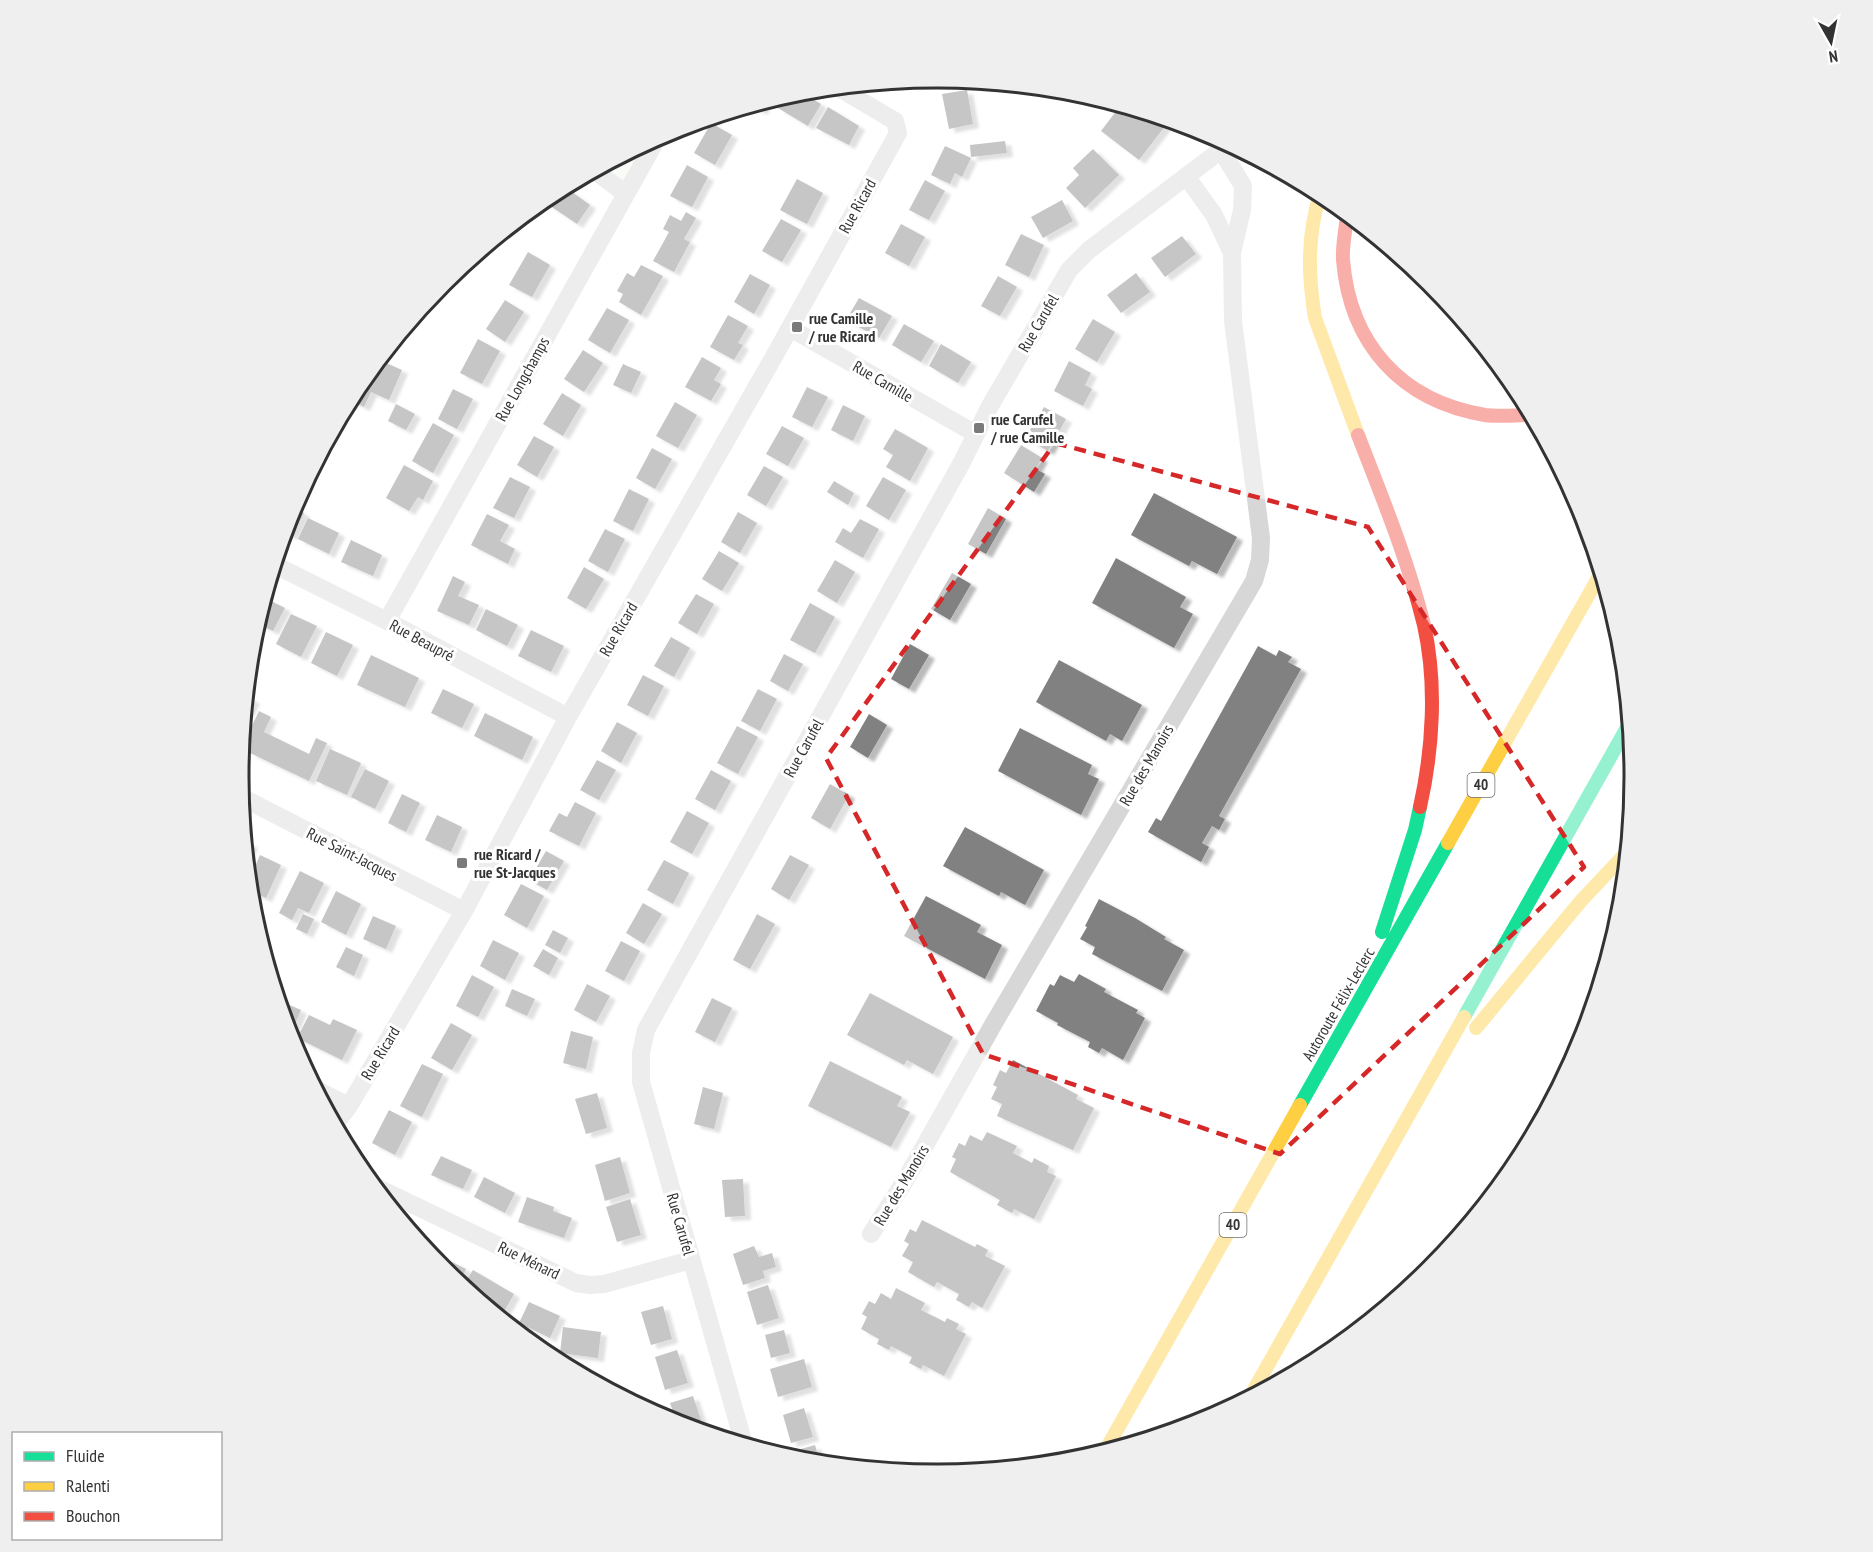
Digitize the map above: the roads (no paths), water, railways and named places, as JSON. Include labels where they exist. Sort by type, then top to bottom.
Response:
[{"type":"highway","points":[[1317,203],[1308,251],[1310,290],[1315,318],[1406,562],[1424,627],[1430,669],[1432,707],[1430,747],[1421,804],[1415,830],[1360,998]]},
{"type":"highway","points":[[1345,224],[1342,246],[1344,282],[1348,300],[1362,334],[1383,364],[1409,387],[1425,397],[1455,409],[1503,417],[1522,416]]},
{"type":"highway","name":"Autoroute Félix-Leclerc","points":[[1111,1441],[1596,582]]},
{"type":"highway","points":[[1257,1384],[1623,735]]},
{"type":"highway","points":[[1421,1095],[1580,902],[1619,861]]},
{"type":"street","name":"Rue Ricard","points":[[340,1118],[464,911],[568,717],[790,328],[898,133],[895,121],[849,94]]},
{"type":"street","name":"Rue Carufel","points":[[741,1435],[641,1082],[640,1053],[646,1030],[1069,270],[1077,260],[1221,150]]},
{"type":"street","name":"Rue Longchamps","points":[[387,621],[650,151]]},
{"type":"street","name":"Rue des Manoirs","points":[[871,1234],[906,1179],[994,1023],[1254,581],[1260,560],[1261,537],[1233,321],[1232,253],[1242,210],[1243,186],[1228,153]]},
{"type":"street","points":[[602,176],[626,194]]},
{"type":"street","name":"Rue des Manoirs","points":[[1186,176],[1214,215],[1232,253]]},
{"type":"street","name":"Rue Camille","points":[[790,328],[976,434]]},
{"type":"street","name":"Rue Beaupré","points":[[281,568],[387,621],[568,717]]},
{"type":"street","name":"Rue Saint-Jacques","points":[[250,801],[464,911]]},
{"type":"street","points":[[328,1096],[349,1106]]},
{"type":"street","name":"Rue Ménard","points":[[390,1194],[576,1282],[590,1285],[604,1284],[691,1260]]},
{"type":"place","name":"rue Camille / rue Ricard","points":[[797,327]]},
{"type":"place","name":"rue Carufel / rue Camille","points":[[979,428]]},
{"type":"place","name":"rue Ricard / rue St-Jacques","points":[[462,863]]}]
